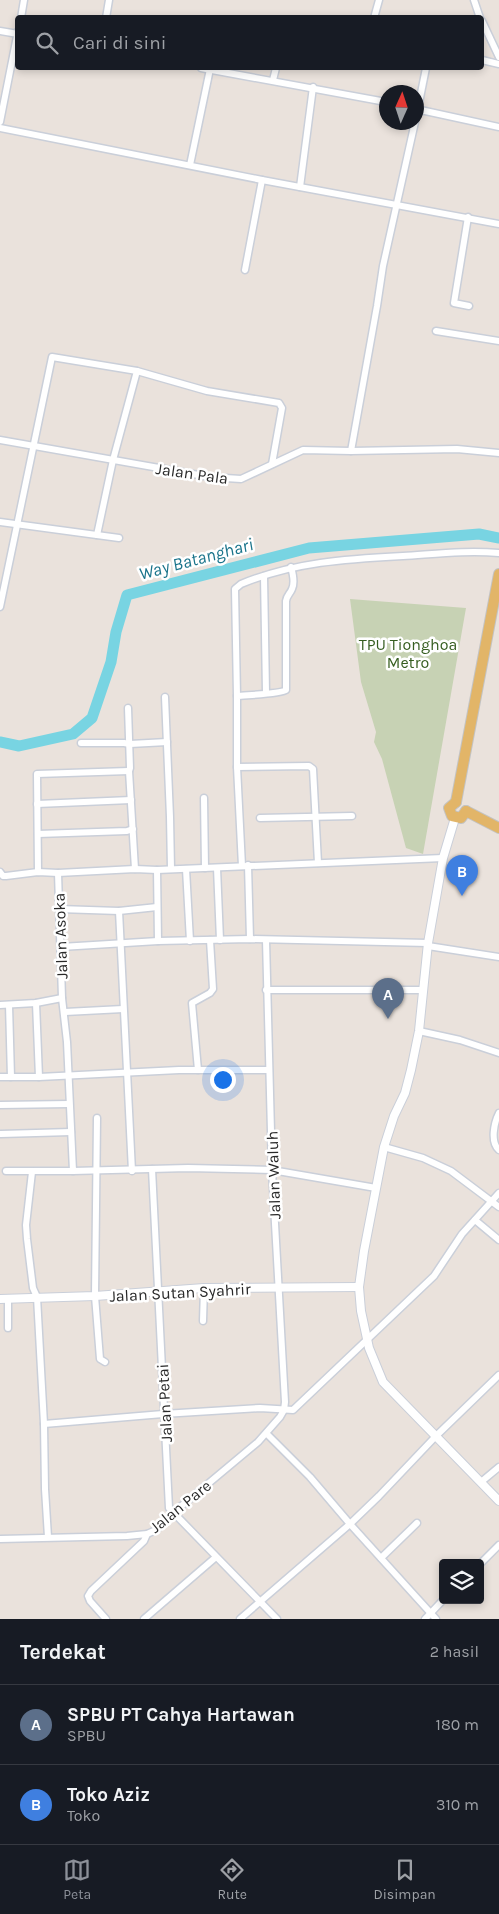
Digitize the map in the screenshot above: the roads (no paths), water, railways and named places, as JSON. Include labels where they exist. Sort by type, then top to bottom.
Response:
[{"type":"main road","points":[[466,811],[461,818],[455,818],[450,814],[449,808],[456,802],[499,574]]},
{"type":"main road","points":[[456,802],[462,803],[466,811],[499,828]]},
{"type":"street","points":[[22,15],[24,0]]},
{"type":"street","points":[[106,15],[109,0]]},
{"type":"street","points":[[375,15],[379,0]]},
{"type":"street","points":[[474,0],[479,15]]},
{"type":"street","points":[[484,25],[499,57]]},
{"type":"street","points":[[0,31],[15,33]]},
{"type":"street","points":[[0,122],[15,43]]},
{"type":"street","points":[[484,60],[499,64]]},
{"type":"street","points":[[190,165],[210,70]]},
{"type":"street","points":[[216,70],[379,101]]},
{"type":"street","points":[[273,80],[276,70]]},
{"type":"street","points":[[423,85],[426,70]]},
{"type":"street","points":[[0,77],[8,79]]},
{"type":"street","points":[[300,187],[313,87]]},
{"type":"street","points":[[424,110],[499,127]]},
{"type":"street","points":[[0,128],[262,180],[499,224]]},
{"type":"street","points":[[351,451],[368,347],[378,306],[383,266],[414,130]]},
{"type":"street","points":[[245,270],[262,180]]},
{"type":"street","points":[[468,218],[454,303],[469,306]]},
{"type":"street","points":[[436,331],[499,341]]},
{"type":"street","points":[[0,607],[2,586],[52,357],[137,371],[207,391],[281,404],[282,408],[272,464]]},
{"type":"street","points":[[97,535],[113,460],[137,371]]},
{"type":"street","name":"Jalan Pala","points":[[0,440],[210,477],[234,479],[251,475],[303,450],[351,451],[457,448],[499,453]]},
{"type":"street","points":[[0,522],[119,538]]},
{"type":"street","points":[[250,938],[237,768],[235,589],[241,584],[291,567],[357,558],[454,552],[499,553]]},
{"type":"street","points":[[237,696],[281,693],[286,690],[286,601],[287,594],[292,589],[294,576],[291,567]]},
{"type":"street","points":[[264,576],[266,693]]},
{"type":"street","points":[[165,697],[170,870]]},
{"type":"street","points":[[128,708],[129,771],[135,869]]},
{"type":"street","points":[[82,743],[130,744],[167,742]]},
{"type":"street","points":[[237,768],[312,767],[318,863]]},
{"type":"street","points":[[38,872],[36,776],[38,774],[129,771]]},
{"type":"street","points":[[204,798],[205,868]]},
{"type":"street","points":[[37,804],[131,800]]},
{"type":"street","points":[[260,818],[352,816]]},
{"type":"street","points":[[455,818],[443,858],[428,945],[419,1031],[405,1093],[394,1116],[384,1148],[359,1287],[369,1348],[383,1382],[499,1501]]},
{"type":"street","points":[[38,834],[132,830]]},
{"type":"street","points":[[0,872],[3,876],[6,876],[38,872],[58,873],[135,869],[170,870],[443,858]]},
{"type":"street","points":[[216,868],[220,940]]},
{"type":"street","points":[[186,869],[190,941]]},
{"type":"street","points":[[157,870],[158,941]]},
{"type":"street","name":"Jalan Asoka","points":[[58,873],[62,998],[65,1012],[73,1171]]},
{"type":"street","points":[[59,908],[119,911],[158,907]]},
{"type":"street","points":[[119,911],[132,1171]]},
{"type":"street","points":[[61,947],[250,938],[428,945],[499,958]]},
{"type":"street","points":[[198,1070],[192,1003],[210,993],[213,989],[210,940]]},
{"type":"street","name":"Jalan Waluh","points":[[266,940],[272,1170],[284,1410]]},
{"type":"street","points":[[266,990],[423,990]]},
{"type":"street","points":[[0,1005],[36,1003],[62,998]]},
{"type":"street","points":[[36,1003],[39,1077]]},
{"type":"street","points":[[9,1005],[11,1077]]},
{"type":"street","points":[[65,1012],[123,1009]]},
{"type":"street","points":[[419,1031],[460,1040],[499,1053]]},
{"type":"street","points":[[0,1077],[198,1070],[269,1070]]},
{"type":"street","points":[[0,1104],[69,1104]]},
{"type":"street","points":[[499,1113],[495,1122],[493,1141],[499,1150]]},
{"type":"street","points":[[97,1118],[95,1296],[100,1359],[105,1362]]},
{"type":"street","points":[[1,1134],[71,1132]]},
{"type":"street","points":[[384,1148],[423,1158],[451,1171],[499,1207]]},
{"type":"street","points":[[6,1171],[132,1171],[188,1168],[272,1170],[376,1188]]},
{"type":"street","name":"Jalan Petai","points":[[152,1170],[163,1414],[172,1514]]},
{"type":"street","points":[[32,1172],[26,1239],[33,1288],[37,1298],[48,1537]]},
{"type":"street","points":[[44,1424],[260,1408],[293,1410],[434,1276],[462,1234],[499,1193]]},
{"type":"street","points":[[475,1220],[499,1240]]},
{"type":"street","name":"Jalan Sutan Syahrir","points":[[4,1299],[95,1296],[204,1288],[359,1287]]},
{"type":"street","points":[[203,1321],[204,1288]]},
{"type":"street","points":[[4,1299],[8,1328]]},
{"type":"street","points":[[240,1619],[350,1524],[499,1375]]},
{"type":"street","name":"Jalan Pare","points":[[0,1539],[127,1536],[147,1534],[156,1530],[172,1514],[267,1434],[284,1410]]},
{"type":"street","points":[[267,1434],[310,1477],[381,1558],[428,1616],[436,1619]]},
{"type":"street","points":[[481,1482],[499,1467]]},
{"type":"street","points":[[172,1514],[278,1619]]},
{"type":"street","points":[[381,1558],[417,1523]]},
{"type":"street","points":[[106,1619],[90,1601],[88,1596],[144,1541],[147,1534]]},
{"type":"street","points":[[484,1560],[499,1546]]},
{"type":"street","points":[[144,1619],[216,1557]]},
{"type":"street","points":[[428,1616],[439,1604]]},
{"type":"waterway","name":"Way Batanghari","points":[[0,742],[19,746],[73,734],[92,718],[111,662],[116,632],[127,595],[309,548],[479,534],[499,538]]},
{"type":"place","name":"Toko Aziz","points":[[462,896]]},
{"type":"place","name":"SPBU PT Cahya Hartawan","points":[[388,1019]]},
{"type":"park label","name":"TPU Tionghoa Metro","points":[[408,653]]}]
